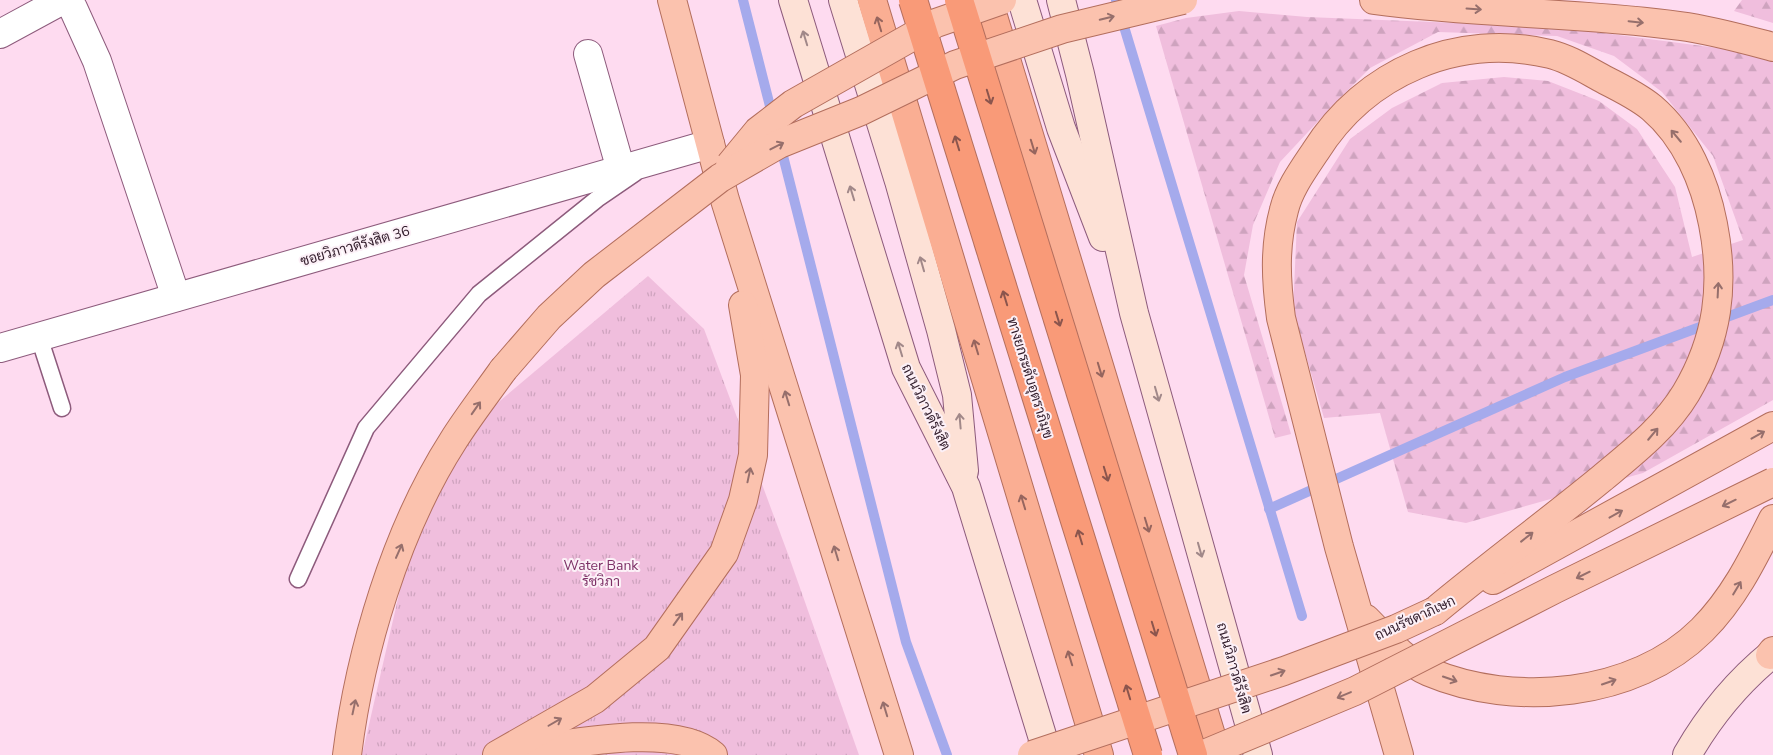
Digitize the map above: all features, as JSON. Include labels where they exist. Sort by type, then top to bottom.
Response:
[{"type":"highway","points":[[872,0],[1099,755]]},
{"type":"highway","name":"ทางยกระดับอุตราภิมุข","points":[[913,0],[1148,755]]},
{"type":"highway","points":[[959,0],[1193,755]]},
{"type":"highway","points":[[988,0],[1217,755]]},
{"type":"main road","points":[[672,0],[722,189],[899,755]]},
{"type":"main road","name":"ถนนวิภาวดีรังสิต","points":[[794,0],[906,368],[966,487],[1048,755]]},
{"type":"main road","points":[[843,0],[899,181],[941,330],[957,395],[966,487]]},
{"type":"main road","points":[[498,755],[595,699],[657,648],[724,553],[743,500],[753,455],[755,375],[722,189],[758,131],[793,104],[936,23],[1002,0]]},
{"type":"main road","points":[[1022,0],[1061,128],[1134,313]]},
{"type":"main road","name":"ถนนวิภาวดีรังสิต","points":[[1061,0],[1080,74],[1134,313],[1258,755]]},
{"type":"main road","points":[[347,755],[350,725],[367,649],[388,577],[421,501],[452,442],[502,370],[548,317],[594,275],[722,189],[779,144],[861,111],[955,65],[1062,30],[1183,0]]},
{"type":"main road","points":[[1374,0],[1414,6],[1585,16],[1682,26],[1773,47]]},
{"type":"main road","points":[[1399,755],[1339,547],[1281,318],[1276,284],[1276,251],[1284,207],[1296,182],[1329,128],[1348,109],[1378,86],[1413,66],[1448,53],[1476,49],[1520,50],[1552,55],[1608,81],[1652,108],[1681,141],[1702,185],[1710,209],[1716,242],[1719,282],[1717,319],[1702,363],[1684,396],[1646,441],[1435,611]]},
{"type":"main road","name":"ถนนรัชดาภิเษก","points":[[1032,755],[1284,670],[1396,629],[1435,611],[1544,553],[1773,426]]},
{"type":"main road","points":[[1202,755],[1356,690],[1555,589],[1773,482]]},
{"type":"main road","points":[[1356,609],[1398,651],[1428,671],[1466,685],[1506,692],[1550,693],[1593,687],[1636,673],[1674,652],[1701,632],[1728,601],[1773,519]]},
{"type":"main road","points":[[1687,755],[1702,729],[1730,692],[1772,653]]},
{"type":"main road","points":[[498,755],[638,736],[682,741],[708,750],[713,755]]},
{"type":"street","points":[[0,34],[59,2],[66,2],[73,8],[98,62],[176,297]]},
{"type":"street","points":[[588,54],[621,170]]},
{"type":"street","name":"ซอยวิภาวดีรังสิต 36","points":[[0,348],[710,144]]},
{"type":"lane","points":[[298,579],[366,428],[473,301],[597,199],[654,160]]},
{"type":"lane","points":[[39,337],[62,408]]},
{"type":"green space","points":[[1742,0],[1773,0],[1773,23],[1734,11]]},
{"type":"green space","points":[[1239,11],[1307,17],[1557,27],[1756,53],[1773,58],[1773,400],[1643,473],[1466,523],[1408,512],[1380,413],[1324,418],[1293,311],[1297,222],[1350,139],[1392,108],[1442,83],[1504,77],[1548,81],[1599,101],[1637,129],[1675,187],[1692,257],[1743,240],[1713,156],[1662,92],[1614,56],[1557,36],[1438,32],[1370,68],[1337,101],[1280,162],[1253,225],[1244,275],[1291,434],[1275,438],[1156,26],[1186,18]]},
{"type":"green space","name":"Water Bank รัชวิภา","points":[[648,276],[704,329],[788,554],[859,755],[362,755],[411,542],[482,416]]},
{"type":"waterway","points":[[743,0],[773,118]]},
{"type":"waterway","points":[[1116,0],[1302,616]]},
{"type":"waterway","points":[[780,144],[906,642],[947,755]]},
{"type":"waterway","points":[[1269,509],[1565,377],[1773,300]]}]
